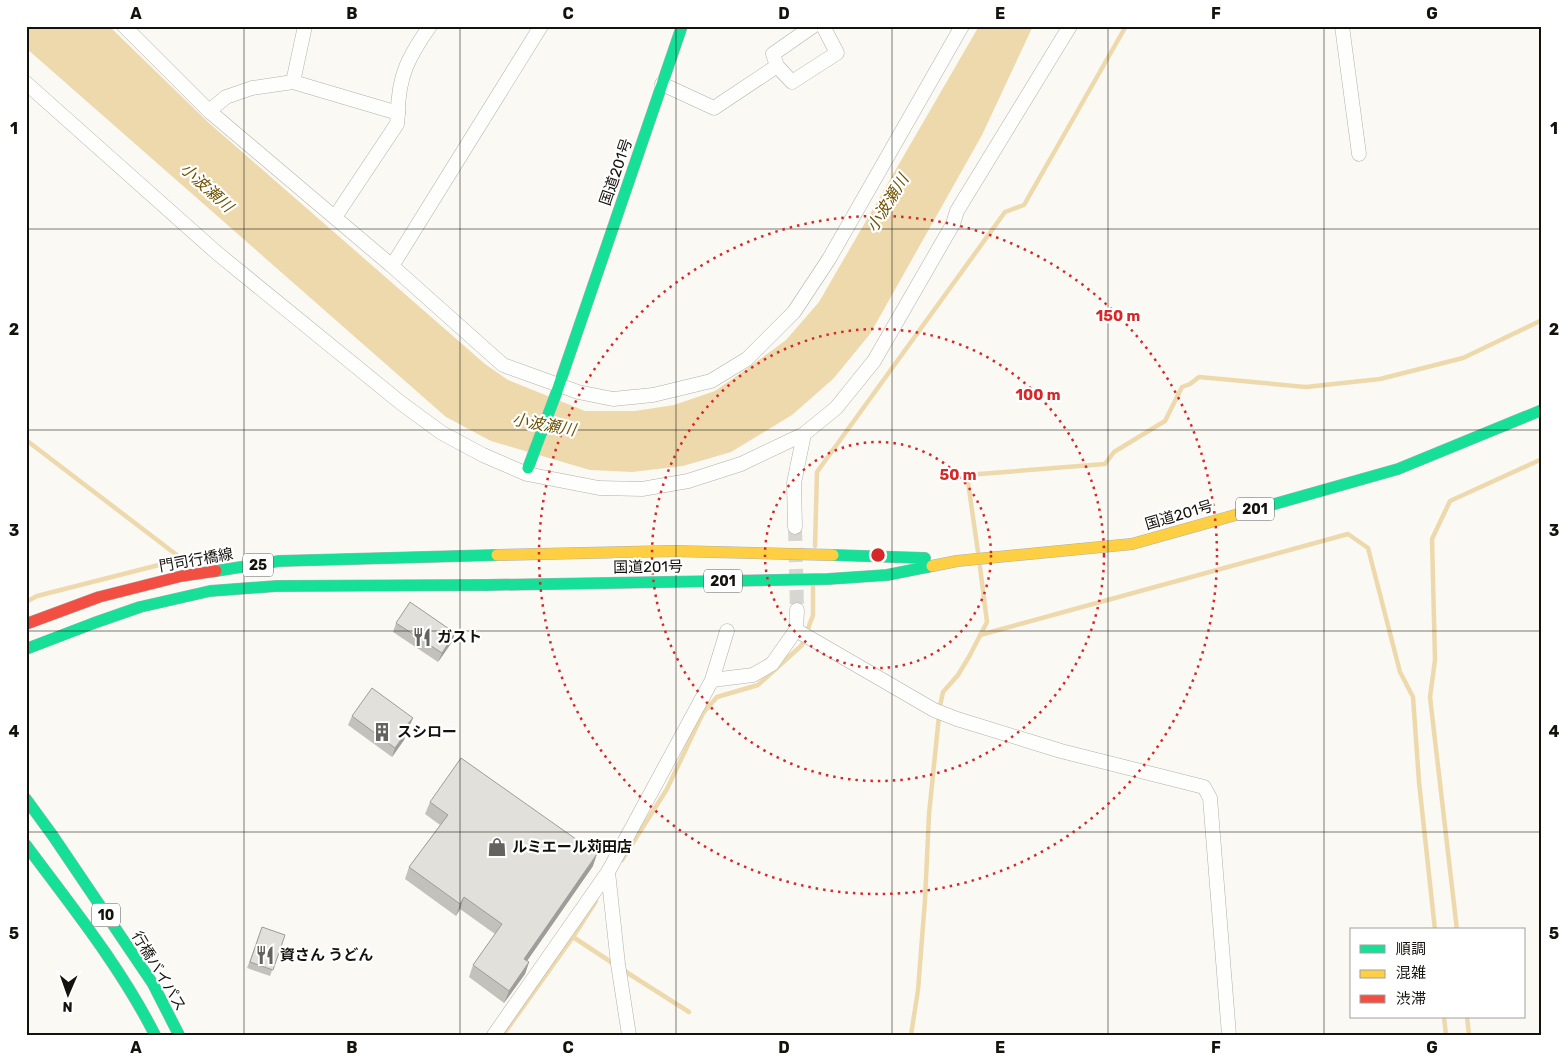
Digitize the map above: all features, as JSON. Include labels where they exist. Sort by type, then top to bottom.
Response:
[{"type":"main road","name":"国道201号","points":[[528,468],[558,387],[682,26]]},
{"type":"main road","name":"国道201号","points":[[487,585],[828,579],[886,575],[957,560],[1132,544],[1398,469],[1542,410]]},
{"type":"main road","name":"国道201号","points":[[497,555],[673,551],[891,556],[957,560]]},
{"type":"main road","name":"門司行橋線","points":[[26,624],[99,597],[182,576],[269,563],[497,555]]},
{"type":"main road","name":"25","points":[[26,649],[68,632],[153,604],[210,591],[277,585],[487,585]]},
{"type":"main road","name":"行橋バイパス","points":[[26,799],[59,844],[153,984],[179,1035]]},
{"type":"main road","name":"10","points":[[26,845],[109,958],[147,1016],[156,1035]]},
{"type":"street","points":[[124,26],[209,110],[392,266],[503,365],[558,387],[613,399],[653,395],[711,381],[747,359],[794,312],[829,259],[962,26]]},
{"type":"street","points":[[293,82],[305,26]]},
{"type":"street","points":[[334,217],[397,124],[398,92],[406,65],[418,42],[430,26]]},
{"type":"street","points":[[392,266],[541,26]]},
{"type":"street","points":[[813,26],[773,54],[776,66],[792,82],[837,53],[823,26]]},
{"type":"street","points":[[26,83],[217,253],[401,403],[442,433],[483,455],[526,474],[599,488],[642,489],[688,481],[741,464],[804,434],[836,408],[874,361],[953,224],[957,211],[1070,26]]},
{"type":"street","points":[[1342,26],[1359,154]]},
{"type":"street","points":[[662,84],[714,108],[776,66]]},
{"type":"street","points":[[209,110],[226,97],[252,88],[293,82],[398,113]]},
{"type":"street","points":[[795,527],[794,483],[804,434]]},
{"type":"street","points":[[712,680],[752,675],[772,664],[796,630],[797,610]]},
{"type":"street","points":[[796,630],[934,710],[957,720],[1061,751],[1204,787],[1210,798],[1229,1035]]},
{"type":"street","points":[[494,1035],[608,872],[712,680],[727,631]]},
{"type":"street","points":[[608,872],[628,1035]]},
{"type":"water","name":"小波瀬川","points":[[26,26],[109,26],[209,123],[485,364],[508,380],[585,411],[635,411],[674,405],[715,391],[786,340],[819,302],[979,26],[1033,26],[982,135],[870,334],[833,379],[792,415],[731,452],[683,466],[632,472],[590,470],[491,441],[446,417],[26,48]]},
{"type":"building","points":[[410,602],[455,633],[442,653],[396,623]]},
{"type":"building","name":"スシロー","points":[[372,688],[413,718],[404,728],[407,731],[395,748],[352,716]]},
{"type":"building","name":"ルミエール苅田店","points":[[461,758],[597,854],[524,959],[529,962],[509,991],[473,965],[502,924],[464,897],[460,904],[409,867],[448,815],[430,802]]},
{"type":"building","name":"資さん うどん","points":[[262,927],[285,935],[273,970],[250,962]]},
{"type":"waterway","points":[[815,546],[817,472],[1005,212],[1024,205],[1126,26]]},
{"type":"waterway","points":[[978,552],[967,475],[1105,464],[1114,452],[1165,421],[1182,387],[1199,377],[1306,387],[1380,379],[1463,358],[1542,320]]},
{"type":"waterway","points":[[26,440],[182,559]]},
{"type":"waterway","points":[[1457,928],[1430,697],[1435,660],[1432,539],[1450,501],[1542,459]]},
{"type":"waterway","points":[[980,635],[1348,534],[1368,548],[1400,672],[1413,697],[1419,782],[1435,928]]},
{"type":"waterway","points":[[26,602],[37,596],[202,554]]},
{"type":"waterway","points":[[911,1035],[918,990],[929,814],[940,706],[943,692],[958,675],[987,622],[980,567]]},
{"type":"waterway","points":[[622,860],[667,789],[703,713],[717,697],[758,685],[802,645],[813,615],[813,587]]},
{"type":"waterway","points":[[573,937],[596,901]]},
{"type":"waterway","points":[[503,1035],[573,937],[614,964]]},
{"type":"waterway","points":[[623,970],[689,1012]]},
{"type":"waterway","points":[[1444,1018],[1446,1035]]},
{"type":"waterway","points":[[1467,1018],[1469,1035]]},
{"type":"tunnel","points":[[795,527],[797,610]]},
{"type":"traffic: fast","points":[[528,468],[557,391],[682,26]]},
{"type":"traffic: fast","points":[[1257,509],[1398,469],[1542,410]]},
{"type":"traffic: fast","points":[[216,571],[279,561],[497,555]]},
{"type":"traffic: fast","points":[[833,555],[925,558]]},
{"type":"traffic: fast","points":[[487,585],[828,579],[887,575],[932,566]]},
{"type":"traffic: fast","points":[[26,649],[140,607],[210,591],[277,586],[487,585]]},
{"type":"traffic: fast","points":[[26,799],[153,984],[179,1035]]},
{"type":"traffic: fast","points":[[26,845],[111,961],[155,1035]]},
{"type":"traffic: slow","points":[[932,566],[957,561],[1132,544],[1257,509]]},
{"type":"traffic: slow","points":[[497,555],[673,551],[833,555]]},
{"type":"traffic: jam","points":[[26,624],[99,597],[182,576],[216,571]]},
{"type":"place","name":"ガスト","points":[[422,637]]},
{"type":"place","name":"スシロー","points":[[382,732]]},
{"type":"place","name":"ルミエール苅田店","points":[[497,847]]},
{"type":"place","name":"資さん うどん","points":[[265,955]]}]
